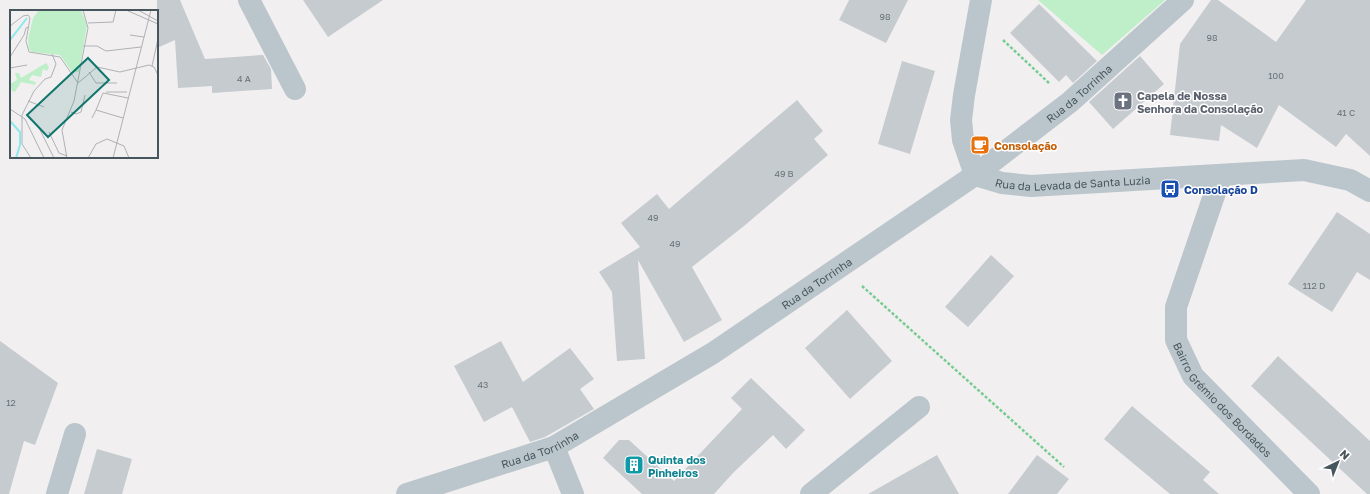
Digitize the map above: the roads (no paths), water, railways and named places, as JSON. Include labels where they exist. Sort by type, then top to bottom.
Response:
[{"type":"street","points":[[249,0],[295,89]]},
{"type":"street","name":"Rua da Torrinha","points":[[407,494],[554,447],[713,353],[975,175],[1070,102],[1183,0]]},
{"type":"street","points":[[975,175],[963,140],[961,120],[979,9]]},
{"type":"street","name":"Rua da Levada de Santa Luzia","points":[[975,175],[1002,183],[1031,186],[1304,170],[1350,180],[1370,191]]},
{"type":"street","name":"Bairro Grémio dos Bordados","points":[[1221,175],[1176,307],[1176,340],[1193,376],[1309,494]]},
{"type":"street","points":[[811,494],[919,407]]},
{"type":"street","points":[[57,494],[75,434]]},
{"type":"street","points":[[554,447],[573,494]]},
{"type":"place","name":"Capela de Nossa Senhora da Consolação","points":[[1123,101]]},
{"type":"place","name":"Consolação","points":[[980,145]]},
{"type":"place","name":"Consolação D","points":[[1170,189]]},
{"type":"place","name":"Quinta dos Pinheiros","points":[[634,465]]}]
